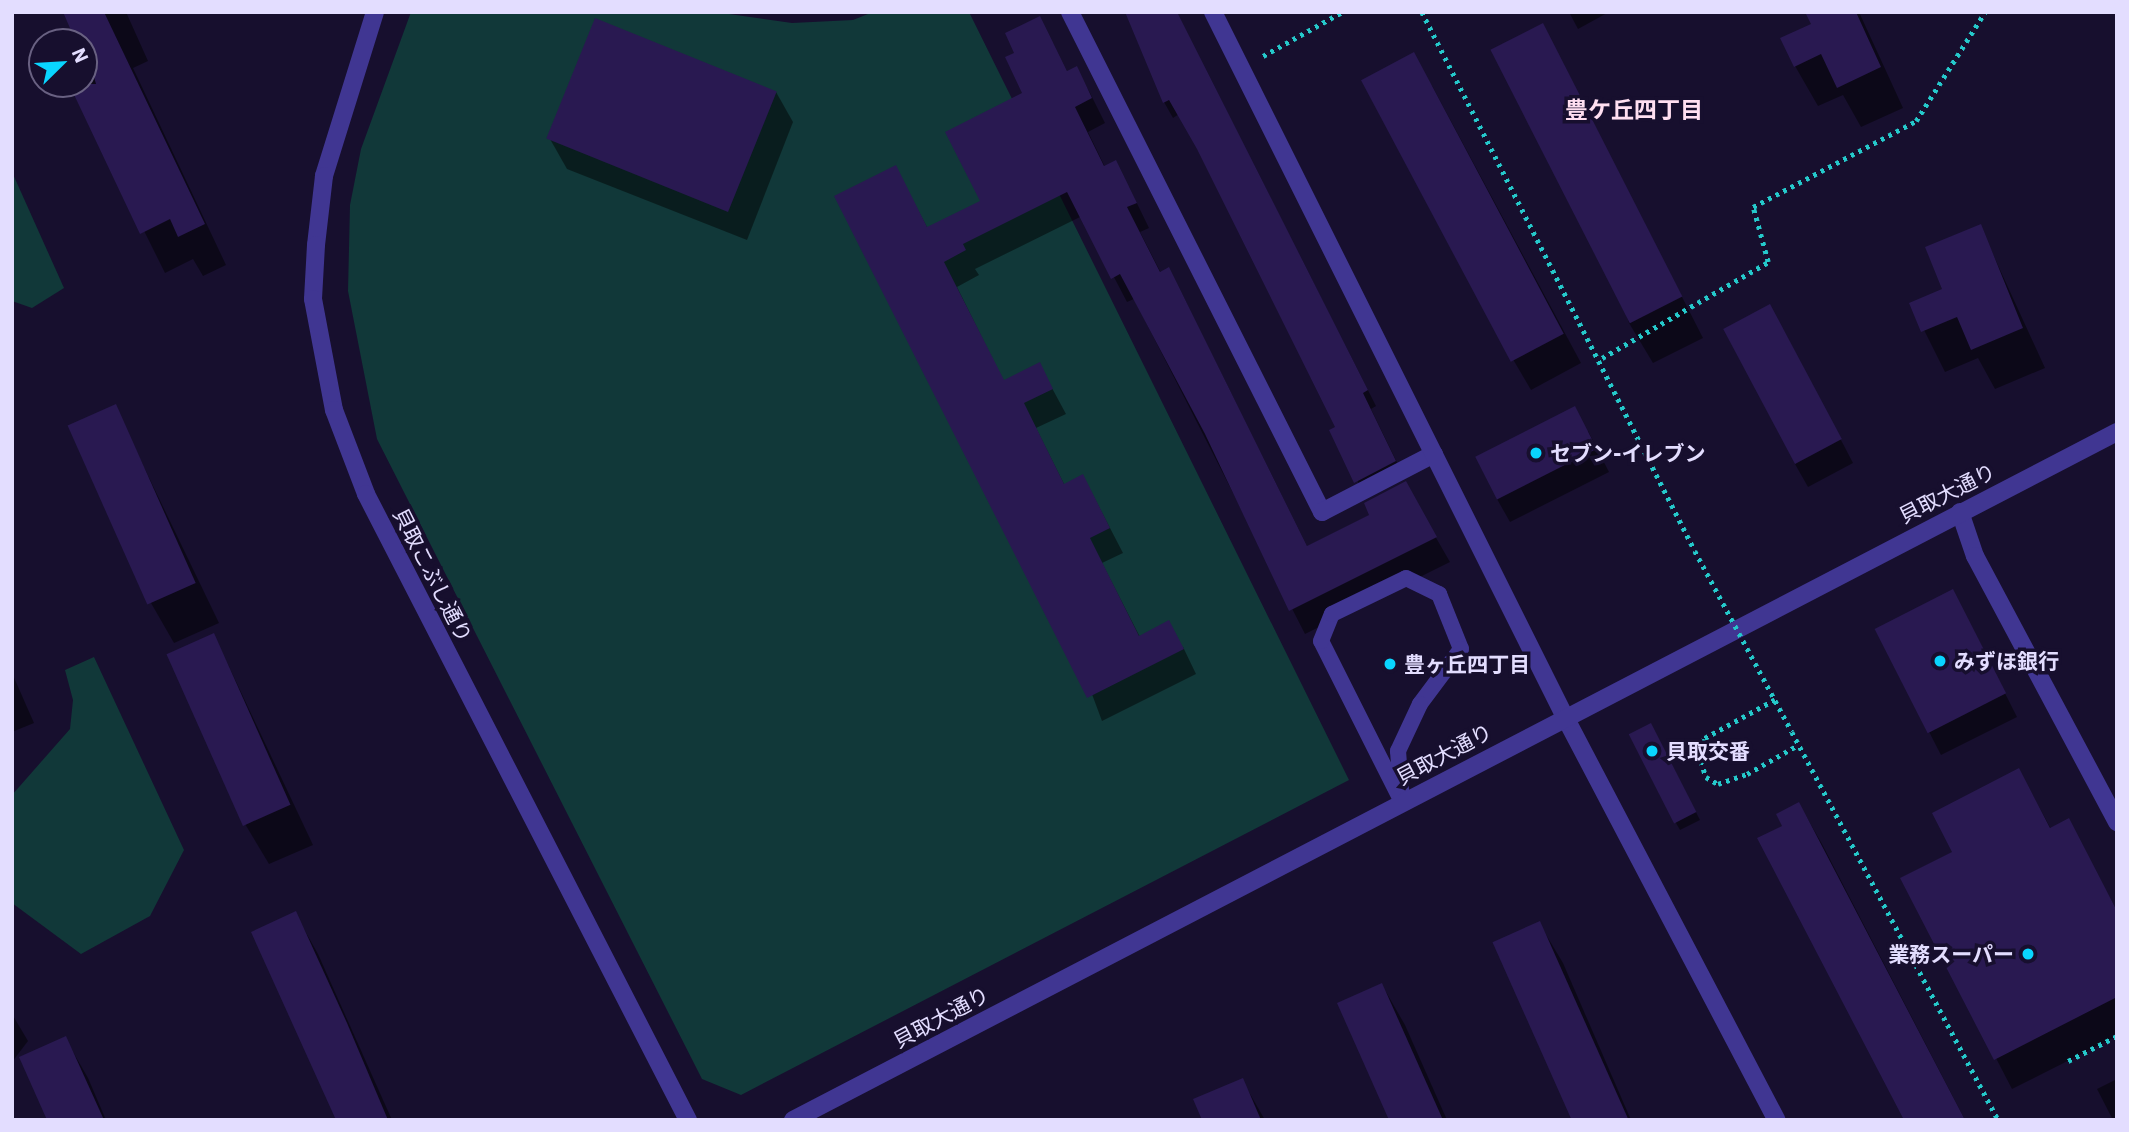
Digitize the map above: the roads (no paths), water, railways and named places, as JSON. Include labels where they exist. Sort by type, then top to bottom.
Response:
[{"type":"street","name":"貝取こぶし通り","points":[[375,12],[327,164],[316,245],[313,299],[334,410],[366,494],[688,1120]]},
{"type":"street","points":[[1070,12],[1322,512],[1434,454]]},
{"type":"street","points":[[1213,12],[1565,717],[1777,1120]]},
{"type":"street","name":"貝取大通り","points":[[793,1120],[2117,432]]},
{"type":"street","points":[[1959,512],[1975,556],[2117,822]]},
{"type":"lane","points":[[1406,578],[1439,594],[1461,649],[1419,704],[1398,751],[1402,802],[1321,641],[1332,614],[1406,578]]},
{"type":"place","name":"セブン-イレブン","points":[[1536,453]]},
{"type":"place","name":"みずほ銀行","points":[[1940,661]]},
{"type":"place","name":"豊ヶ丘四丁目","points":[[1390,664]]},
{"type":"place","name":"貝取交番","points":[[1652,751]]},
{"type":"place","name":"業務スーパー","points":[[2028,954]]},
{"type":"district","name":"豊ケ丘四丁目","points":[[1634,109]]}]
